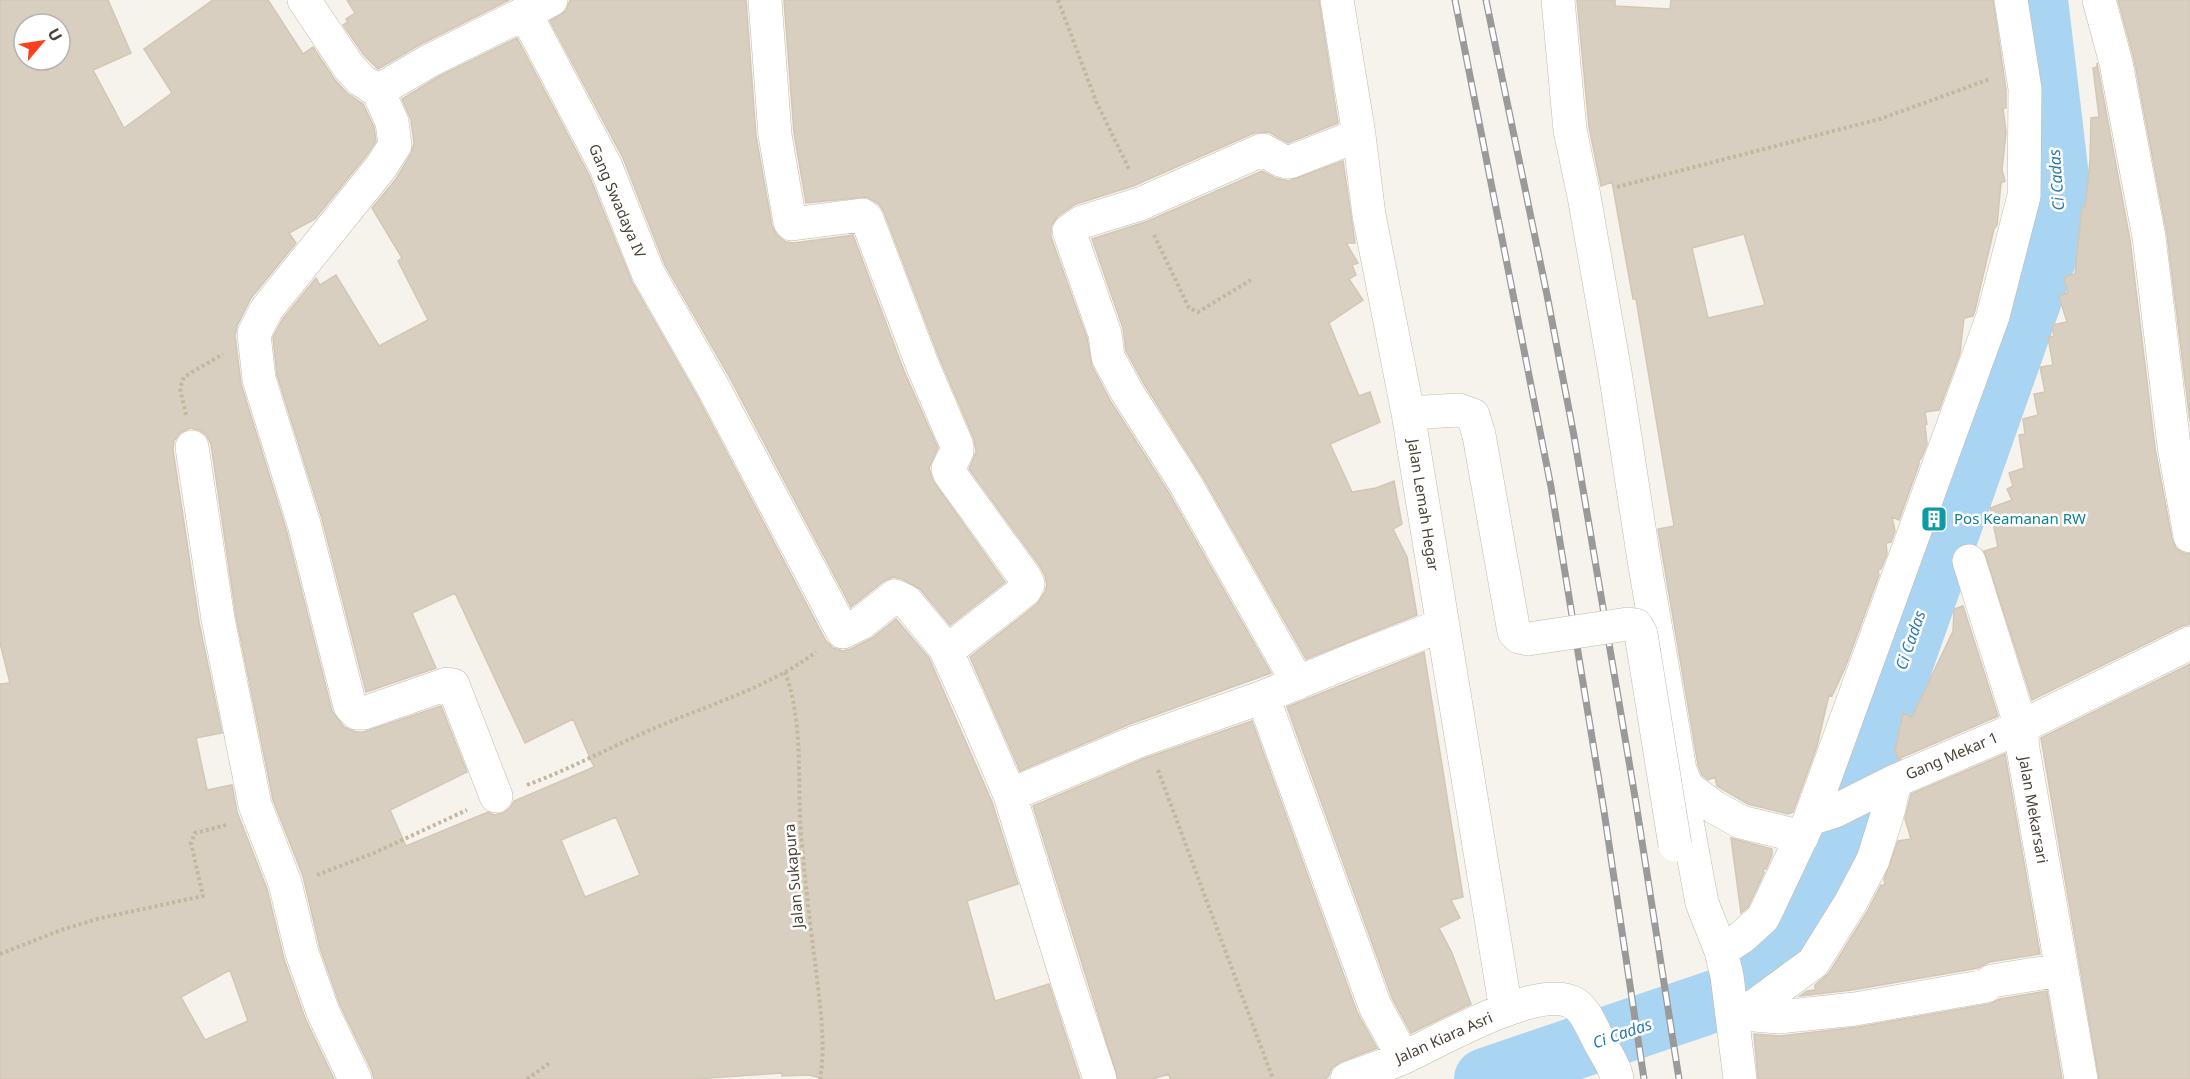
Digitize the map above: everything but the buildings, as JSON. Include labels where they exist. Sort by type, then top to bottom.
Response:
[{"type":"street","points":[[304,0],[349,67],[361,80],[378,91],[392,122],[395,145],[390,155],[266,310],[254,334],[259,379],[304,524],[350,706],[357,713],[364,713],[447,684],[453,686],[496,796]]},
{"type":"street","points":[[765,0],[775,135],[790,222],[792,224],[862,215],[867,219],[922,364],[957,446],[957,451],[948,469],[1028,584],[1025,590],[947,651],[1010,795],[1100,1079]]},
{"type":"street","name":"Jalan Lemah Hegar","points":[[1337,0],[1359,135],[1369,215],[1408,413],[1506,1010]]},
{"type":"street","points":[[1558,0],[1570,130],[1584,196],[1680,770],[1687,787],[1714,807],[1741,822],[1816,822]]},
{"type":"street","points":[[1724,964],[1742,938],[1763,918],[1816,822],[1993,316],[2024,196],[2025,89],[2012,0]]},
{"type":"street","points":[[2099,0],[2116,63],[2149,237],[2174,446],[2190,536]]},
{"type":"street","points":[[378,91],[429,61],[538,7]]},
{"type":"street","name":"Gang Swadaya IV","points":[[538,7],[648,273],[712,387],[843,632],[861,623],[895,596],[906,601],[947,651]]},
{"type":"street","points":[[1298,683],[1185,483],[1127,392],[1108,357],[1105,334],[1070,231],[1082,222],[1143,202],[1263,150],[1279,162],[1290,162],[1359,135]]},
{"type":"street","points":[[1408,413],[1459,410],[1473,415],[1479,435],[1514,632],[1519,637],[1528,639],[1628,624],[1636,625],[1641,634],[1685,900],[1690,904],[1702,903]]},
{"type":"street","points":[[192,447],[218,619],[255,806],[285,883],[303,953],[320,1002],[355,1079]]},
{"type":"street","name":"Jalan Mekarsari","points":[[1969,561],[2021,727],[2022,749],[2081,1079]]},
{"type":"street","points":[[1010,795],[1146,738],[1263,697],[1443,625]]},
{"type":"street","points":[[2021,727],[2190,643]]},
{"type":"street","points":[[1263,697],[1376,1006],[1403,1058]]},
{"type":"street","name":"Gang Mekar 1","points":[[1816,822],[1889,783],[2021,727]]},
{"type":"street","points":[[1735,1019],[1813,963],[1851,902],[1873,860],[1888,812],[1889,783]]},
{"type":"street","points":[[1687,787],[1683,798],[1702,903],[1724,964],[1735,1019],[1740,1079]]},
{"type":"street","points":[[1735,1019],[1855,1009],[1986,986],[1992,981],[2061,970]]},
{"type":"street","name":"Jalan Kiara Asri","points":[[1347,1079],[1403,1058],[1506,1010],[1533,1001],[1556,998],[1574,1002],[1583,1012],[1616,1076]]},
{"type":"path","points":[[1058,0],[1096,101],[1189,308],[1198,312],[1251,280]]},
{"type":"path","points":[[1584,196],[1880,119],[2021,68]]},
{"type":"path","points":[[192,447],[180,382],[189,372],[254,334]]},
{"type":"path","name":"Jalan Sukapura","points":[[496,796],[562,772],[623,741],[756,687],[785,671],[790,684],[795,715],[801,832],[821,1015],[823,1061],[820,1079]]},
{"type":"path","points":[[1146,738],[1273,1079]]},
{"type":"path","points":[[285,883],[322,874],[496,796]]},
{"type":"path","points":[[0,954],[61,930],[101,918],[203,896],[191,843],[195,833],[258,816]]},
{"type":"path","points":[[527,1079],[551,1062]]},
{"type":"waterway","name":"Ci Cadas","points":[[1485,1079],[1750,989],[1831,865],[2062,211],[2037,0]]},
{"type":"railway","points":[[1455,0],[1551,487],[1604,811],[1644,1079]]},
{"type":"railway","points":[[1486,0],[1574,436],[1636,803],[1679,1079]]},
{"type":"place","name":"Pos Keamanan RW","points":[[1934,519]]}]
